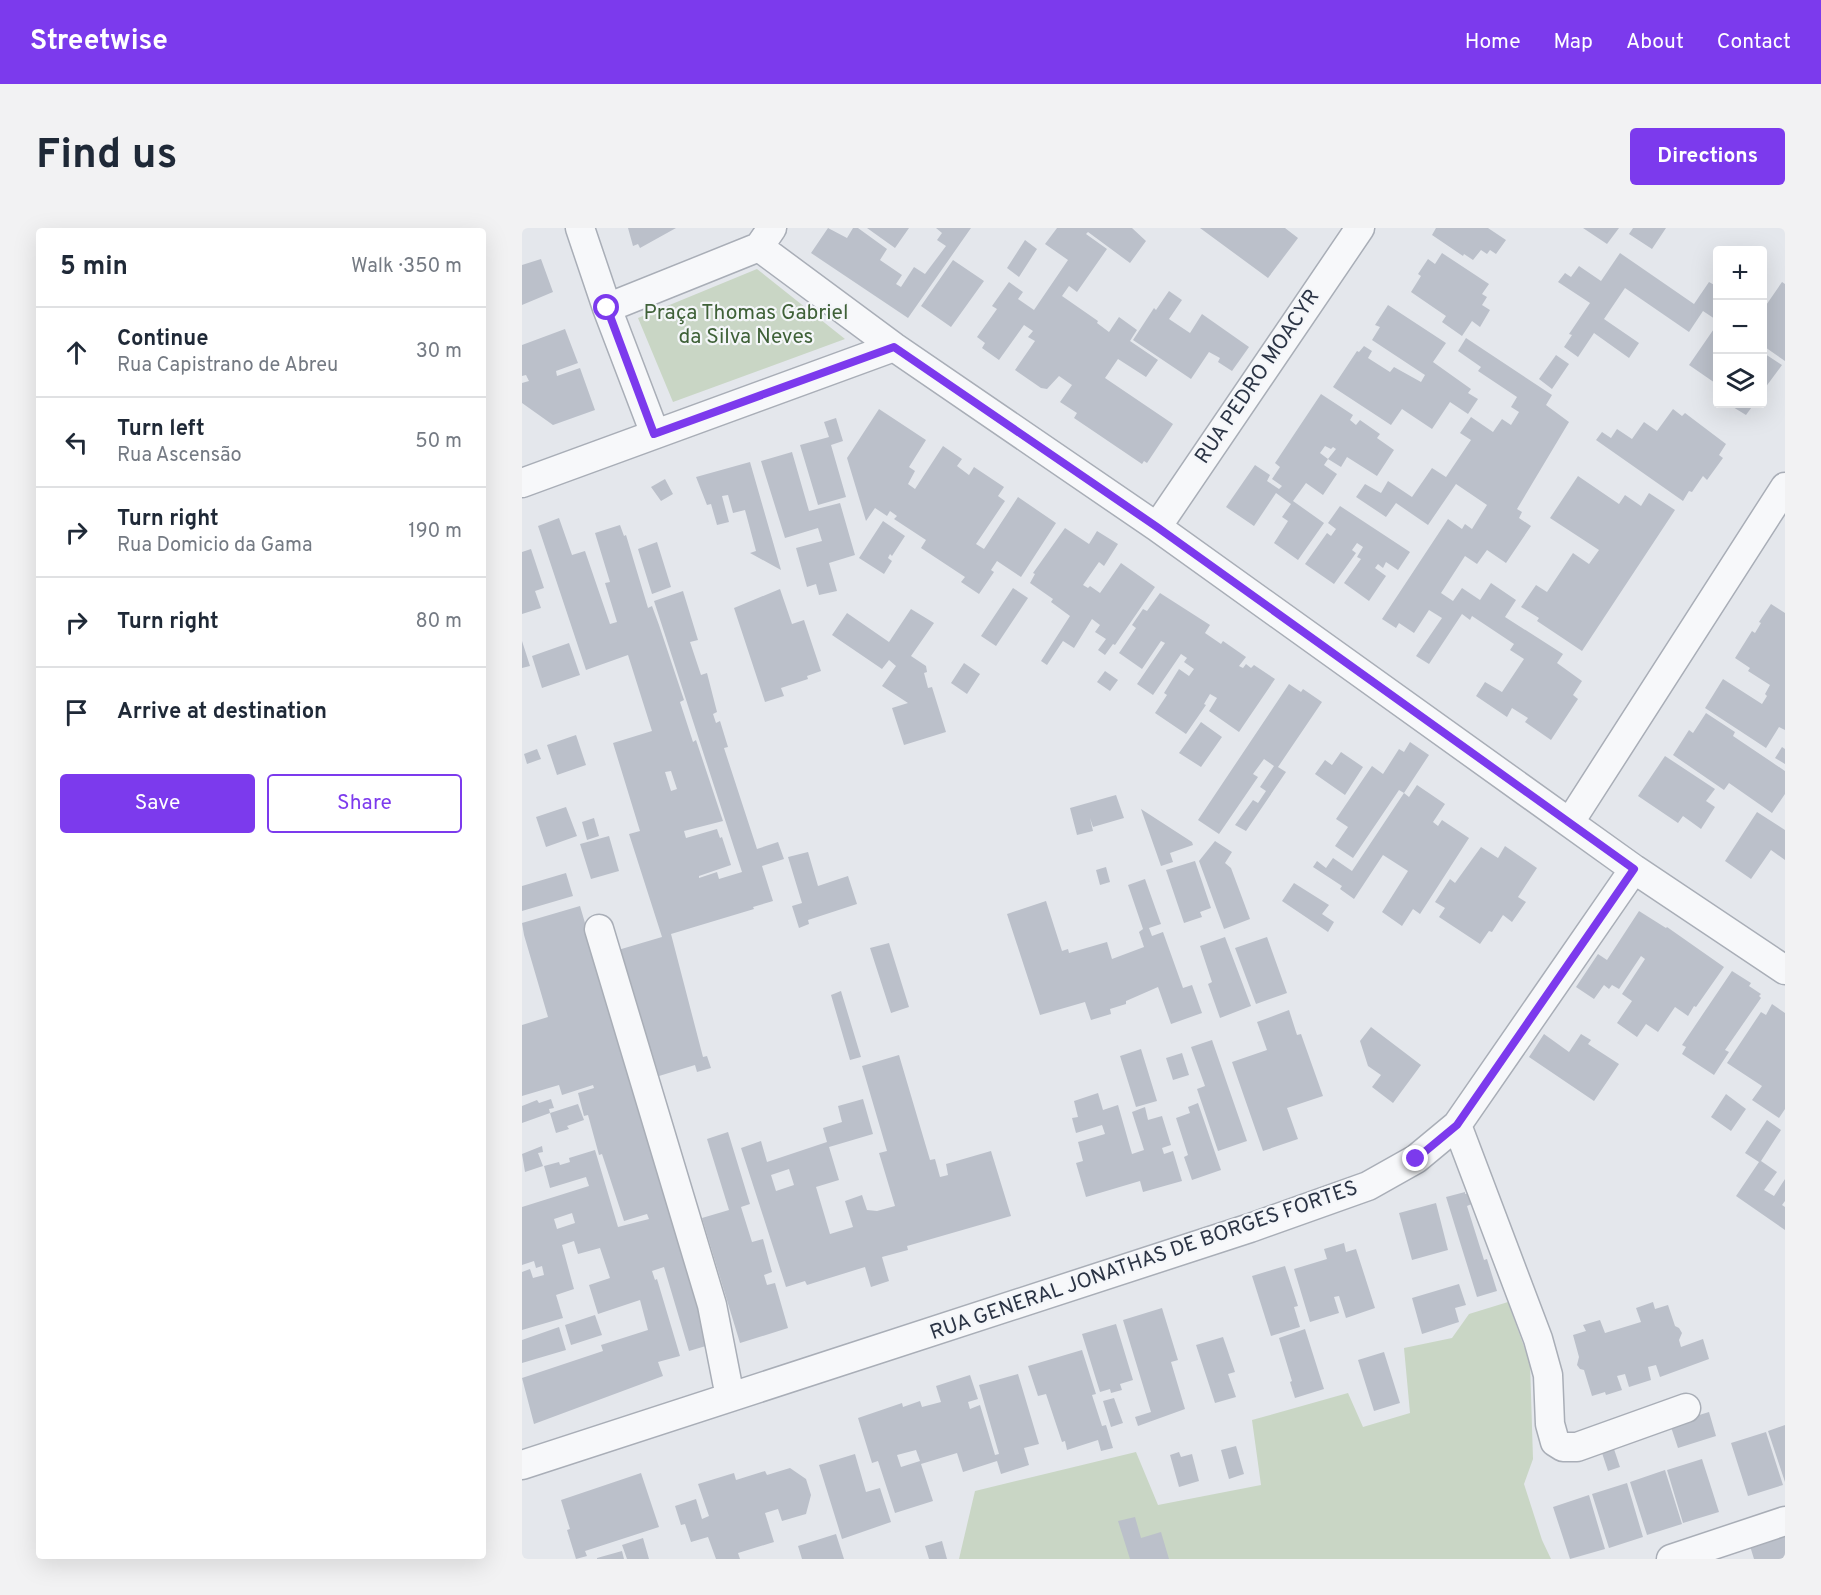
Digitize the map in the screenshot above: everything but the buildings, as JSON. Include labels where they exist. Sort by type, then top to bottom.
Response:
[{"type":"street","points":[[580,228],[654,434]]},
{"type":"street","name":"RUA PEDRO MOACYR","points":[[1157,527],[1360,228]]},
{"type":"street","points":[[607,308],[766,237],[894,347],[1157,527],[1634,869],[1785,970]]},
{"type":"street","points":[[522,483],[894,347]]},
{"type":"street","points":[[1570,822],[1785,487]]},
{"type":"street","name":"RUA GENERAL JONATHAS DE BORGES FORTES","points":[[522,1465],[1250,1228],[1368,1186],[1416,1159],[1457,1125],[1634,869]]},
{"type":"street","points":[[598,929],[712,1305],[730,1397]]},
{"type":"street","points":[[1457,1125],[1538,1339],[1548,1375],[1550,1424],[1555,1442],[1563,1447],[1577,1447],[1686,1408]]},
{"type":"street","points":[[1671,1559],[1741,1548],[1785,1521]]},
{"type":"green space","name":"Praça Thomas Gabriel da Silva Neves","points":[[757,269],[845,339],[673,402],[638,318]]},
{"type":"green space","points":[[1508,1302],[1530,1363],[1533,1459],[1524,1484],[1542,1540],[1551,1559],[959,1559],[975,1491],[1136,1452],[1158,1505],[1261,1485],[1252,1420],[1348,1393],[1363,1427],[1410,1413],[1404,1348],[1452,1338],[1469,1314]]},
{"type":"route","points":[[607,308],[654,434],[894,347],[1157,527],[1634,869],[1457,1125],[1416,1159]]}]
